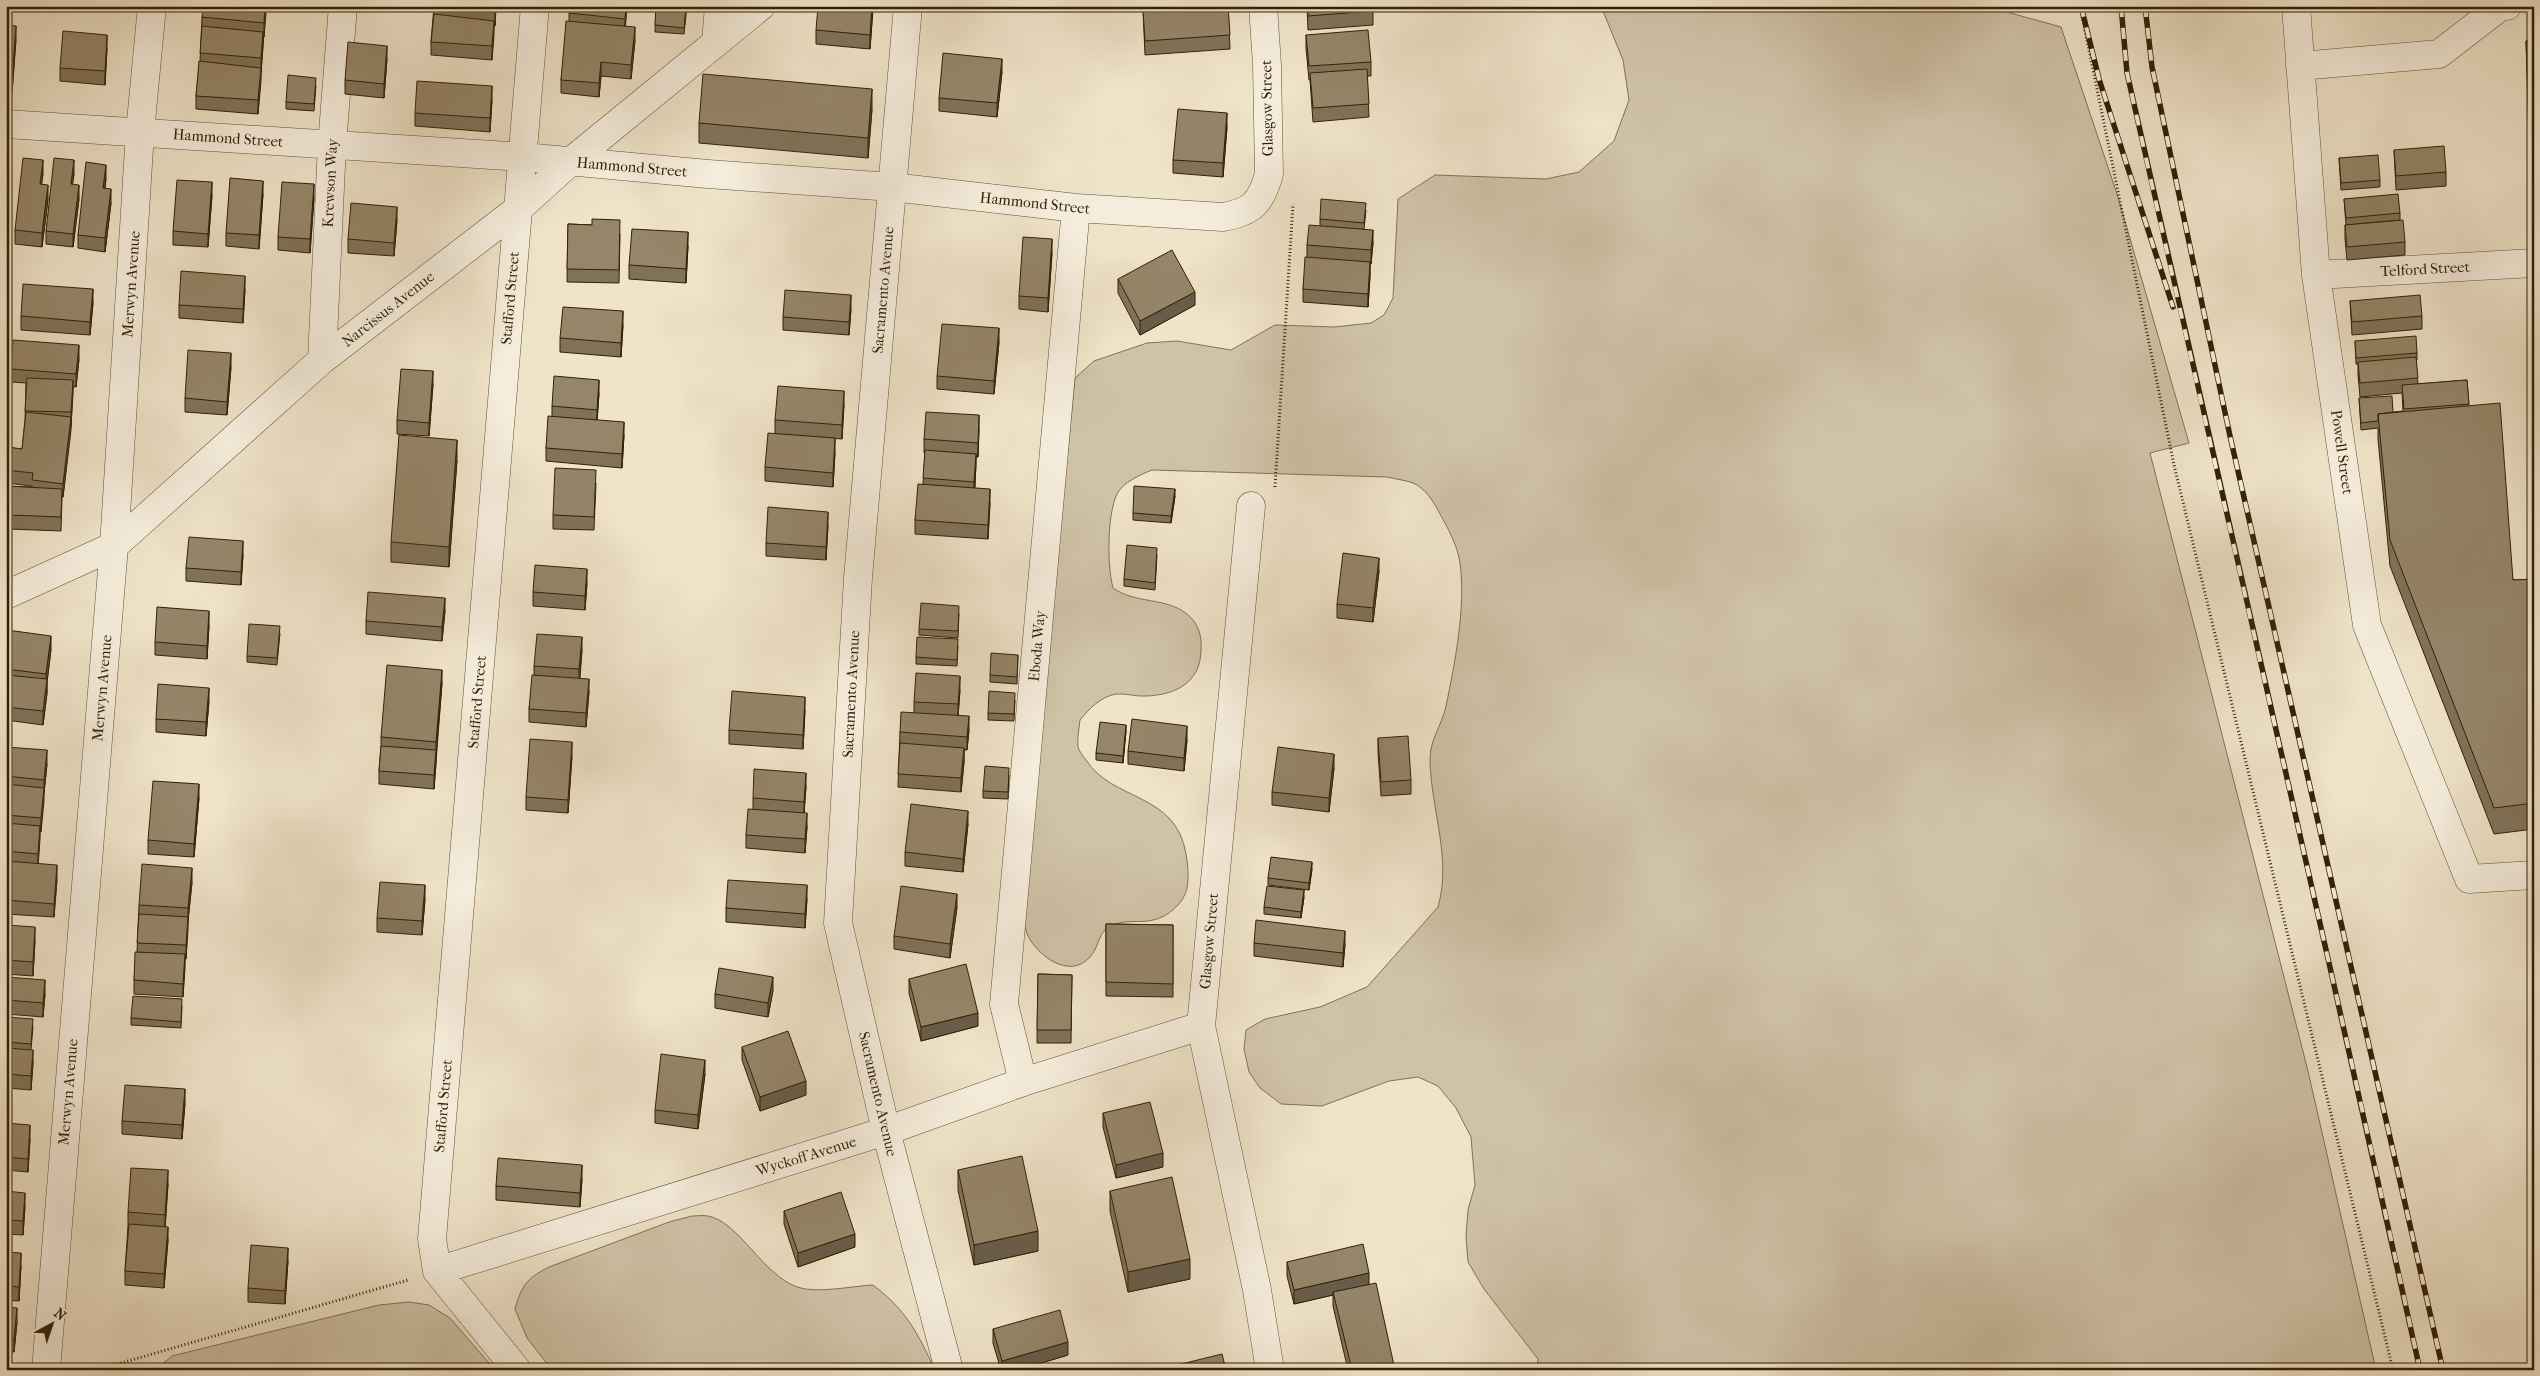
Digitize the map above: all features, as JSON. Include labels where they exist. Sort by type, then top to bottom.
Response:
[{"type":"street","name":"Merwyn Avenue","points":[[46,1370],[114,546],[140,132],[152,6]]},
{"type":"street","name":"Krewson Way","points":[[322,360],[332,145],[343,6]]},
{"type":"street","name":"Stafford Street","points":[[437,1272],[433,1229],[518,209],[524,157],[535,6]]},
{"type":"street","points":[[716,43],[719,6]]},
{"type":"street","name":"Narcissus Avenue","points":[[6,595],[114,546],[322,360],[518,209],[570,162],[761,6]]},
{"type":"street","name":"Sacramento Avenue","points":[[908,6],[858,578],[838,923],[886,1131],[948,1370]]},
{"type":"street","name":"Glasgow Street","points":[[1254,206],[1264,191],[1269,174],[1267,65],[1263,6]]},
{"type":"street","name":"Powell Street","points":[[2296,6],[2316,275],[2367,625],[2469,879],[2534,875]]},
{"type":"street","points":[[2300,66],[2439,54],[2500,7],[2508,6]]},
{"type":"street","name":"Hammond Street","points":[[6,124],[524,157],[892,187],[1076,208],[1223,218],[1242,214],[1254,206]]},
{"type":"street","name":"Eboda Way","points":[[1023,1082],[1004,1004],[1076,208]]},
{"type":"street","name":"Telford Street","points":[[2316,275],[2534,263]]},
{"type":"street","name":"Glasgow Street","points":[[1251,506],[1201,1026],[1257,1290],[1270,1370]]},
{"type":"street","name":"Wyckoff Avenue","points":[[437,1272],[886,1131],[1023,1082],[1201,1026]]},
{"type":"street","points":[[437,1272],[517,1370]]},
{"type":"path","points":[[2080,6],[2174,465],[2393,1370]]},
{"type":"path","points":[[1251,506],[1275,487],[1293,194]]},
{"type":"path","points":[[97,1370],[437,1272]]},
{"type":"shaded area","points":[[1601,6],[1985,6],[2061,27],[2118,197],[2189,443],[2150,453],[2308,1071],[2376,1370],[1537,1370],[1538,1359],[1484,1289],[1468,1262],[1466,1237],[1468,1210],[1475,1185],[1471,1137],[1456,1108],[1438,1086],[1418,1077],[1389,1081],[1322,1106],[1281,1104],[1260,1088],[1249,1072],[1244,1049],[1246,1030],[1265,1019],[1320,1007],[1367,987],[1438,907],[1443,871],[1430,760],[1432,745],[1444,713],[1459,635],[1462,598],[1460,563],[1452,538],[1435,505],[1421,488],[1410,482],[1387,477],[1152,470],[1132,479],[1123,486],[1117,494],[1111,514],[1109,554],[1113,588],[1131,596],[1170,605],[1187,614],[1197,626],[1200,635],[1200,662],[1191,679],[1176,690],[1146,696],[1116,694],[1100,701],[1080,720],[1078,747],[1098,774],[1112,784],[1157,808],[1170,819],[1180,834],[1186,854],[1187,888],[1183,899],[1170,913],[1149,921],[1119,923],[1106,929],[1102,933],[1093,953],[1081,964],[1064,966],[1055,962],[1039,951],[1028,936],[1023,906],[1075,378],[1094,361],[1147,343],[1177,341],[1231,350],[1275,325],[1334,327],[1371,323],[1384,315],[1393,298],[1398,199],[1435,175],[1546,179],[1579,172],[1614,141],[1629,100],[1623,60]]},
{"type":"shaded area","points":[[692,1216],[706,1216],[719,1220],[740,1237],[773,1272],[797,1287],[824,1290],[873,1285],[903,1313],[935,1370],[552,1370],[527,1338],[515,1309],[523,1288],[530,1279],[549,1267],[669,1222]]},
{"type":"shaded area","points":[[409,1302],[429,1305],[450,1318],[495,1370],[155,1370],[172,1356],[379,1305]]},
{"type":"building","points":[[203,6],[265,6],[264,23],[202,17]]},
{"type":"building","points":[[445,6],[495,6],[495,12]]},
{"type":"building","points":[[570,6],[626,6],[625,19],[569,13]]},
{"type":"building","points":[[656,6],[686,6],[684,28],[655,25]]},
{"type":"building","points":[[818,6],[872,6],[870,35],[816,30]]},
{"type":"building","points":[[1228,6],[1230,35],[1145,41],[1143,10]]},
{"type":"building","points":[[1308,6],[1373,6],[1373,11],[1308,16]]},
{"type":"building","points":[[434,14],[494,21],[492,46],[431,42]]},
{"type":"building","points":[[566,21],[635,27],[631,65],[601,62],[599,83],[561,80]]},
{"type":"building","points":[[6,25],[16,26],[12,80],[6,79]]},
{"type":"building","points":[[202,26],[263,32],[261,58],[200,53]]},
{"type":"building","points":[[1368,30],[1371,62],[1309,66],[1306,35]]},
{"type":"building","points":[[63,31],[107,35],[105,71],[60,68]]},
{"type":"building","points":[[2534,40],[2534,120],[2529,120],[2526,41]]},
{"type":"building","points":[[348,42],[387,46],[384,84],[345,80]]},
{"type":"building","points":[[943,53],[1002,59],[997,103],[939,98]]},
{"type":"building","points":[[199,61],[261,68],[258,100],[196,96]]},
{"type":"building","points":[[1367,69],[1369,104],[1313,108],[1310,73]]},
{"type":"building","points":[[703,74],[872,89],[868,138],[699,123]]},
{"type":"building","points":[[288,75],[316,78],[314,104],[286,102]]},
{"type":"building","points":[[417,81],[492,86],[490,118],[415,113]]},
{"type":"building","points":[[1178,109],[1227,113],[1223,163],[1173,160]]},
{"type":"building","points":[[2531,137],[2534,137],[2534,168],[2533,168]]},
{"type":"building","points":[[2444,146],[2446,172],[2396,176],[2394,150]]},
{"type":"building","points":[[2378,155],[2380,180],[2341,183],[2339,158]]},
{"type":"building","points":[[23,158],[43,160],[40,184],[48,185],[42,233],[15,230]]},
{"type":"building","points":[[54,158],[74,160],[71,184],[79,185],[73,234],[46,231]]},
{"type":"building","points":[[86,162],[106,165],[103,188],[111,189],[105,238],[78,235]]},
{"type":"building","points":[[2534,173],[2534,198],[2531,198],[2529,174]]},
{"type":"building","points":[[230,178],[263,181],[259,235],[226,233]]},
{"type":"building","points":[[177,180],[212,182],[208,234],[173,231]]},
{"type":"building","points":[[282,182],[314,184],[310,239],[278,237]]},
{"type":"building","points":[[2398,194],[2400,213],[2346,218],[2344,199]]},
{"type":"building","points":[[1321,199],[1366,203],[1364,223],[1320,219]]},
{"type":"building","points":[[351,203],[397,207],[394,243],[348,239]]},
{"type":"building","points":[[2534,208],[2534,232],[2531,233],[2529,209]]},
{"type":"building","points":[[592,219],[620,220],[619,270],[567,269],[568,224],[592,225]]},
{"type":"building","points":[[2403,220],[2405,242],[2347,247],[2345,225]]},
{"type":"building","points":[[1309,225],[1373,230],[1371,250],[1307,245]]},
{"type":"building","points":[[632,229],[688,232],[686,269],[629,265]]},
{"type":"building","points":[[1023,237],[1052,239],[1048,298],[1019,296]]},
{"type":"building","points":[[1172,250],[1195,292],[1140,321],[1118,279]]},
{"type":"building","points":[[1305,257],[1370,262],[1368,294],[1303,289]]},
{"type":"building","points":[[181,271],[245,276],[243,309],[179,305]]},
{"type":"building","points":[[23,284],[93,289],[90,322],[21,316]]},
{"type":"building","points":[[785,290],[851,295],[849,322],[783,317]]},
{"type":"building","points":[[2420,295],[2422,316],[2352,322],[2350,301]]},
{"type":"building","points":[[563,307],[623,311],[621,343],[560,338]]},
{"type":"building","points":[[2531,314],[2534,314],[2534,342]]},
{"type":"building","points":[[942,324],[999,328],[994,381],[937,376]]},
{"type":"building","points":[[2416,336],[2417,353],[2356,358],[2355,341]]},
{"type":"building","points":[[13,340],[79,345],[76,374],[11,369]]},
{"type":"building","points":[[188,350],[231,353],[227,402],[185,398]]},
{"type":"building","points":[[2416,357],[2418,378],[2360,383],[2358,362]]},
{"type":"building","points":[[401,369],[433,371],[429,423],[397,420]]},
{"type":"building","points":[[554,376],[599,380],[597,410],[552,406]]},
{"type":"building","points":[[27,378],[73,380],[71,412],[25,411]]},
{"type":"building","points":[[2467,380],[2469,404],[2404,409],[2402,385]]},
{"type":"building","points":[[778,386],[844,391],[842,425],[775,420]]},
{"type":"building","points":[[2392,396],[2393,412],[2378,414],[2378,421],[2361,423],[2359,398]]},
{"type":"building","points":[[2500,403],[2513,580],[2534,579],[2534,803],[2494,808],[2390,540],[2378,414]]},
{"type":"building","points":[[26,412],[71,417],[63,484],[32,480],[33,473],[6,470],[6,447],[22,449]]},
{"type":"building","points":[[926,412],[979,415],[978,443],[924,439]]},
{"type":"building","points":[[548,416],[624,422],[622,454],[546,448]]},
{"type":"building","points":[[768,433],[835,438],[833,473],[765,467]]},
{"type":"building","points":[[399,435],[457,440],[449,547],[391,542]]},
{"type":"building","points":[[925,450],[976,454],[974,482],[923,478]]},
{"type":"building","points":[[555,468],[596,470],[594,517],[553,515]]},
{"type":"building","points":[[918,484],[990,489],[988,525],[915,520]]},
{"type":"building","points":[[6,486],[62,489],[61,517],[9,515],[9,501],[6,501]]},
{"type":"building","points":[[1134,486],[1175,489],[1171,516],[1133,513]]},
{"type":"building","points":[[768,507],[828,512],[826,547],[766,543]]},
{"type":"building","points":[[189,537],[243,541],[241,572],[186,568]]},
{"type":"building","points":[[1127,545],[1157,548],[1155,583],[1124,579]]},
{"type":"building","points":[[1343,553],[1379,558],[1373,608],[1337,604]]},
{"type":"building","points":[[535,565],[587,569],[585,596],[533,592]]},
{"type":"building","points":[[368,592],[445,598],[442,627],[366,621]]},
{"type":"building","points":[[921,603],[959,606],[958,631],[919,629]]},
{"type":"building","points":[[157,607],[209,611],[207,646],[155,642]]},
{"type":"building","points":[[249,624],[280,626],[277,658],[247,656]]},
{"type":"building","points":[[7,630],[51,636],[46,674],[6,669]]},
{"type":"building","points":[[537,634],[582,637],[579,669],[534,666]]},
{"type":"building","points":[[917,637],[958,639],[957,660],[916,657]]},
{"type":"building","points":[[991,653],[1018,655],[1017,677],[990,675]]},
{"type":"building","points":[[387,665],[442,670],[436,742],[381,737]]},
{"type":"building","points":[[916,673],[960,676],[958,704],[914,702]]},
{"type":"building","points":[[6,675],[47,679],[43,711],[6,707]]},
{"type":"building","points":[[532,675],[589,679],[586,713],[529,709]]},
{"type":"building","points":[[158,684],[209,688],[206,722],[156,719]]},
{"type":"building","points":[[732,691],[805,697],[803,735],[729,730]]},
{"type":"building","points":[[989,691],[1015,693],[1014,714],[988,713]]},
{"type":"building","points":[[901,712],[969,716],[967,737],[900,732]]},
{"type":"building","points":[[1132,719],[1187,726],[1184,758],[1128,751]]},
{"type":"building","points":[[1100,722],[1126,725],[1123,756],[1096,753]]},
{"type":"building","points":[[1408,736],[1411,780],[1381,782],[1378,738]]},
{"type":"building","points":[[530,739],[572,742],[568,800],[526,797]]},
{"type":"building","points":[[900,743],[964,748],[961,778],[898,774]]},
{"type":"building","points":[[381,746],[436,750],[434,775],[379,771]]},
{"type":"building","points":[[6,747],[47,750],[44,780],[6,776]]},
{"type":"building","points":[[1278,747],[1334,754],[1329,798],[1272,792]]},
{"type":"building","points":[[985,766],[1009,768],[1008,792],[983,791]]},
{"type":"building","points":[[754,769],[806,773],[804,802],[753,798]]},
{"type":"building","points":[[153,781],[199,784],[194,844],[148,840]]},
{"type":"building","points":[[6,784],[44,788],[41,818],[6,815]]},
{"type":"building","points":[[911,804],[968,811],[963,859],[905,852]]},
{"type":"building","points":[[748,809],[807,813],[805,839],[746,835]]},
{"type":"building","points":[[6,823],[40,826],[38,854],[6,851]]},
{"type":"building","points":[[1271,857],[1312,862],[1309,883],[1268,878]]},
{"type":"building","points":[[6,861],[57,865],[54,904],[6,900]]},
{"type":"building","points":[[142,864],[192,868],[188,908],[139,905]]},
{"type":"building","points":[[728,880],[807,885],[805,914],[726,908]]},
{"type":"building","points":[[380,882],[425,885],[422,921],[377,918]]},
{"type":"building","points":[[901,886],[957,894],[950,944],[894,936]]},
{"type":"building","points":[[1267,886],[1304,890],[1301,912],[1264,907]]},
{"type":"building","points":[[139,914],[188,917],[186,945],[137,943]]},
{"type":"building","points":[[1256,920],[1345,931],[1343,953],[1254,943]]},
{"type":"building","points":[[1106,924],[1173,925],[1173,984],[1106,982]]},
{"type":"building","points":[[6,925],[35,927],[33,962],[6,960]]},
{"type":"building","points":[[135,952],[185,954],[183,984],[134,980]]},
{"type":"building","points":[[966,964],[978,1013],[921,1027],[909,979]]},
{"type":"building","points":[[719,968],[773,977],[768,1003],[715,994]]},
{"type":"building","points":[[1038,974],[1072,975],[1071,1030],[1037,1030]]},
{"type":"building","points":[[6,977],[45,980],[43,1003],[6,1000]]},
{"type":"building","points":[[133,996],[182,999],[181,1022],[131,1018]]},
{"type":"building","points":[[6,1017],[33,1019],[31,1044],[6,1042]]},
{"type":"building","points":[[788,1031],[806,1081],[760,1097],[742,1047]]},
{"type":"building","points":[[6,1048],[33,1050],[31,1076],[6,1074]]},
{"type":"building","points":[[661,1054],[705,1060],[698,1115],[655,1110]]},
{"type":"building","points":[[125,1085],[185,1089],[182,1125],[122,1121]]},
{"type":"building","points":[[1150,1102],[1163,1153],[1116,1165],[1103,1113]]},
{"type":"building","points":[[6,1123],[30,1125],[28,1159],[6,1157]]},
{"type":"building","points":[[1022,1156],[1038,1231],[974,1245],[958,1170]]},
{"type":"building","points":[[498,1158],[582,1165],[580,1193],[496,1186]]},
{"type":"building","points":[[131,1168],[168,1170],[165,1215],[128,1212]]},
{"type":"building","points":[[1172,1177],[1190,1259],[1128,1272],[1110,1191]]},
{"type":"building","points":[[6,1191],[25,1193],[23,1221],[6,1220]]},
{"type":"building","points":[[841,1192],[855,1234],[798,1253],[784,1211]]},
{"type":"building","points":[[129,1224],[168,1227],[164,1274],[125,1271]]},
{"type":"building","points":[[1363,1244],[1369,1273],[1294,1290],[1287,1262]]},
{"type":"building","points":[[251,1245],[288,1248],[285,1291],[248,1288]]},
{"type":"building","points":[[6,1252],[21,1253],[19,1287],[6,1286]]},
{"type":"building","points":[[1376,1283],[1395,1370],[1352,1370],[1333,1292]]},
{"type":"building","points":[[6,1307],[17,1308],[14,1339],[6,1338]]},
{"type":"building","points":[[1060,1310],[1068,1342],[1002,1361],[993,1329]]},
{"type":"building","points":[[1222,1354],[1226,1370],[1169,1370],[1169,1367]]},
{"type":"railway","points":[[2081,6],[2099,79],[2173,307]]},
{"type":"railway","points":[[2121,6],[2127,73],[2420,1370]]},
{"type":"railway","points":[[2145,6],[2152,67],[2230,436],[2443,1370]]}]
